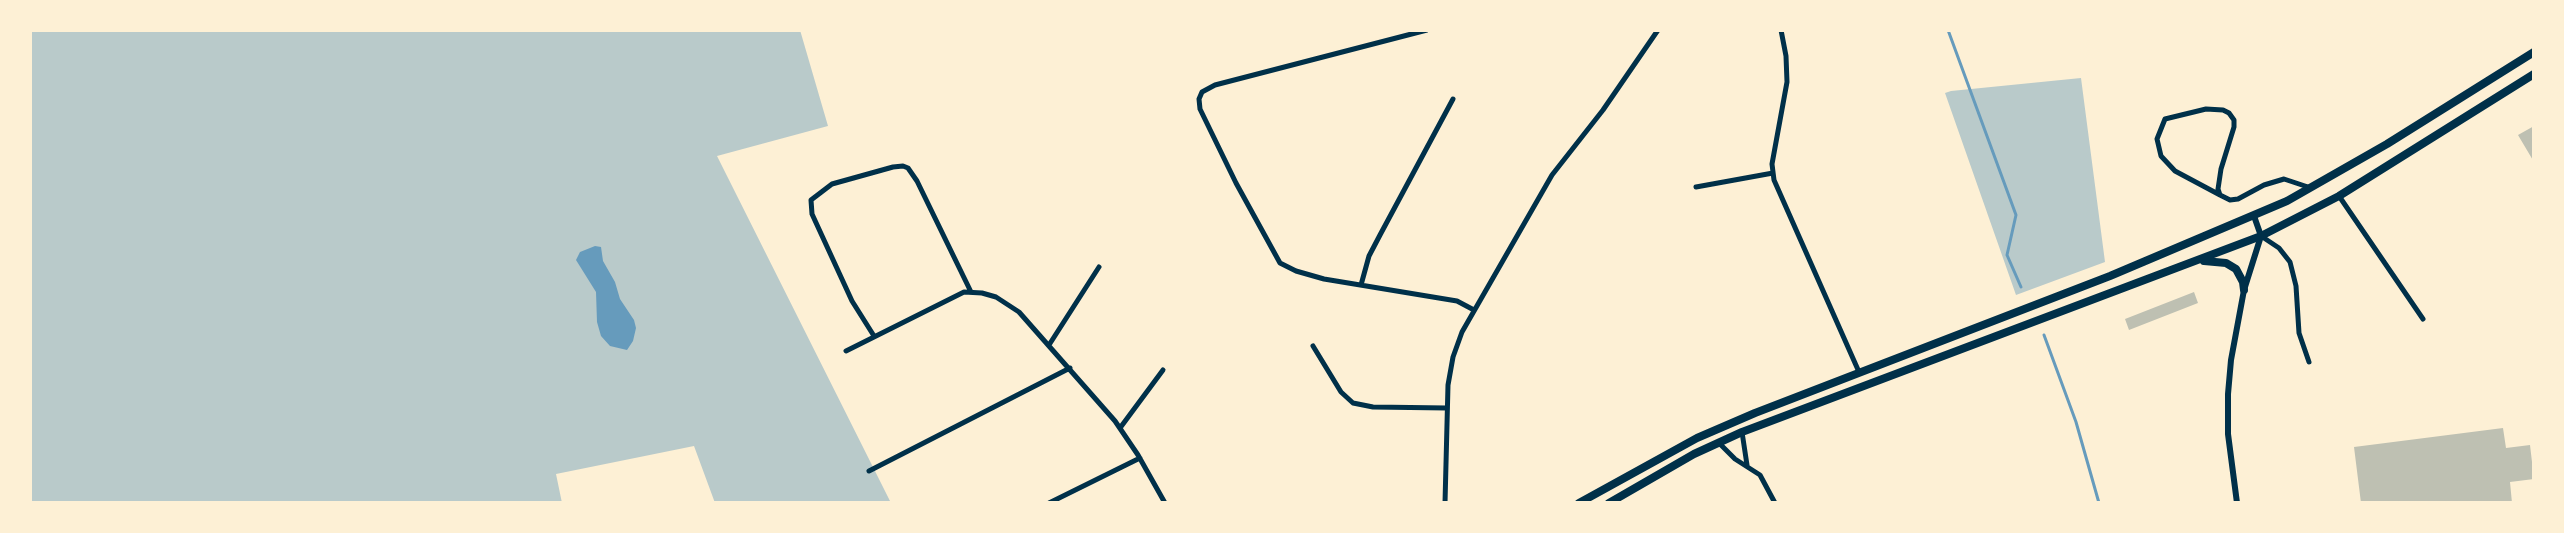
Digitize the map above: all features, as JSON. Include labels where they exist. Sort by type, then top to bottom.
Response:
[{"type":"main road","points":[[1579,503],[1697,438],[1859,372],[2110,276],[2253,216],[2311,188],[2387,144],[2534,52]]},
{"type":"main road","points":[[1609,503],[1667,469],[1742,432],[2261,236],[2338,196],[2534,74]]},
{"type":"main road","points":[[2194,261],[2212,260],[2226,263],[2236,269],[2243,282],[2244,290]]},
{"type":"street","points":[[1427,30],[1215,85],[1202,92],[1199,99],[1204,120],[1280,264],[1306,274],[1457,301],[1474,310]]},
{"type":"street","points":[[1445,503],[1448,408],[1453,357],[1474,310],[1552,175],[1603,110],[1658,30]]},
{"type":"street","points":[[1781,30],[1786,56],[1787,82],[1772,164],[1773,173],[1790,219],[1859,372]]},
{"type":"street","points":[[1361,285],[1369,256],[1453,99]]},
{"type":"street","points":[[2220,195],[2218,180],[2234,127],[2234,120],[2229,113],[2223,110],[2206,109],[2165,119],[2157,139],[2161,156],[2175,171],[2220,195],[2230,200],[2238,199],[2264,185],[2284,179],[2311,188]]},
{"type":"street","points":[[874,336],[852,301],[812,214],[811,200],[832,184],[893,167],[908,168],[917,181],[970,292]]},
{"type":"street","points":[[1696,188],[1773,173]]},
{"type":"street","points":[[2338,196],[2423,319]]},
{"type":"street","points":[[2253,216],[2261,236],[2279,248],[2289,262],[2296,286],[2299,333],[2309,362]]},
{"type":"street","points":[[2237,503],[2228,434],[2229,371],[2244,290],[2261,236]]},
{"type":"street","points":[[1049,345],[1099,267]]},
{"type":"street","points":[[846,351],[956,295],[970,292],[989,295],[1008,303],[1070,368],[1120,428],[1165,503]]},
{"type":"street","points":[[1313,346],[1341,392],[1353,403],[1373,407],[1448,408]]},
{"type":"street","points":[[870,471],[1070,368]]},
{"type":"street","points":[[1120,428],[1163,370]]},
{"type":"street","points":[[1742,432],[1747,465]]},
{"type":"street","points":[[1719,443],[1735,459],[1760,475],[1775,503]]},
{"type":"street","points":[[1049,503],[1140,458]]},
{"type":"shaded area","points":[[30,30],[800,30],[828,126],[717,156],[891,503],[715,503],[694,446],[556,474],[562,503],[30,503]]},
{"type":"shaded area","points":[[2081,78],[2105,262],[2016,295],[1945,93]]},
{"type":"water","points":[[595,246],[601,247],[603,261],[615,282],[620,299],[634,320],[636,328],[633,341],[627,350],[610,346],[601,336],[597,322],[596,292],[576,260],[580,252]]},
{"type":"building","points":[[2534,126],[2534,162],[2518,135]]},
{"type":"building","points":[[2194,292],[2198,303],[2129,330],[2125,319]]},
{"type":"building","points":[[2503,428],[2506,448],[2530,445],[2534,479],[2510,482],[2512,503],[2361,503],[2354,447]]},
{"type":"waterway","points":[[1948,30],[2016,215],[2007,255],[2021,287]]},
{"type":"waterway","points":[[2044,335],[2076,422],[2099,503]]}]
